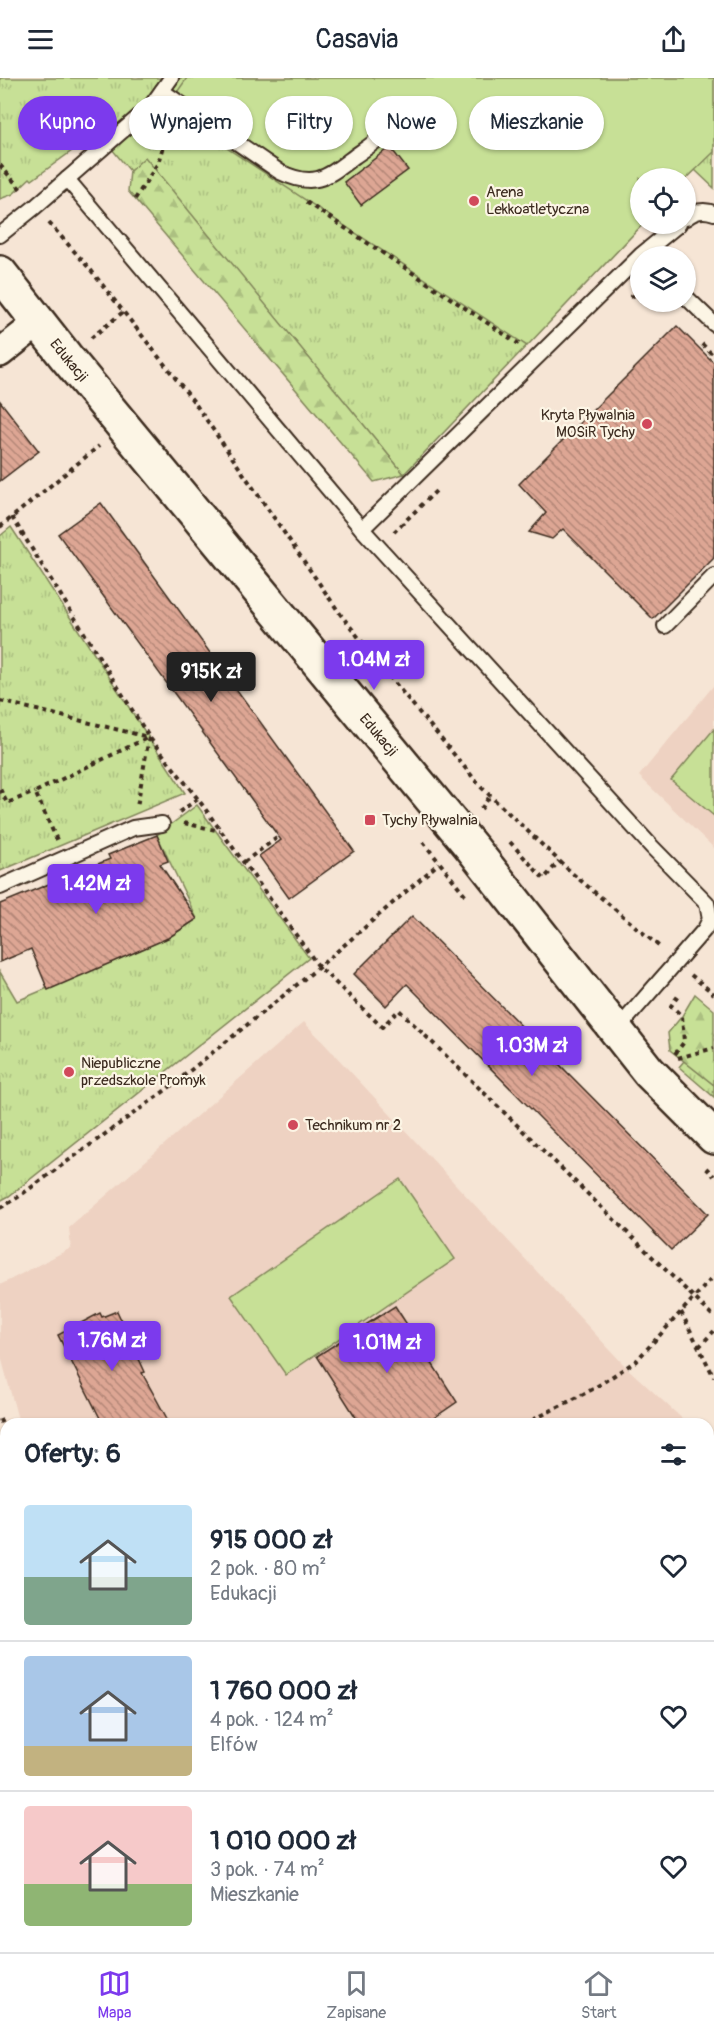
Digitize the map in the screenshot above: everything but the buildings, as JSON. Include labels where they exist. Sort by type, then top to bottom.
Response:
[{"type":"street","name":"Edukacji","points":[[0,273],[38,323],[473,849],[649,1072],[714,1137]]},
{"type":"street","points":[[0,353],[38,323]]},
{"type":"lane","points":[[0,235],[152,106],[171,78]]},
{"type":"lane","points":[[162,91],[280,172],[294,179],[311,180],[326,177],[365,148]]},
{"type":"lane","points":[[67,179],[362,529],[707,903],[710,919],[705,929],[616,1031]]},
{"type":"lane","points":[[696,212],[706,210],[714,213]]},
{"type":"lane","points":[[653,246],[667,234]]},
{"type":"lane","points":[[362,529],[630,267]]},
{"type":"lane","points":[[696,307],[714,324]]},
{"type":"lane","points":[[664,626],[714,576]]},
{"type":"lane","points":[[0,887],[133,828],[162,824]]},
{"type":"path","points":[[135,199],[158,163],[162,150]]},
{"type":"path","points":[[0,165],[90,269],[194,402],[342,615],[481,787],[559,861],[714,994]]},
{"type":"path","points":[[300,199],[537,356]]},
{"type":"path","points":[[0,527],[102,444]]},
{"type":"path","points":[[12,517],[149,737],[198,799],[319,967],[382,1027],[399,1010],[714,1317]]},
{"type":"path","points":[[390,677],[420,654]]},
{"type":"path","points":[[0,701],[149,737]]},
{"type":"path","points":[[0,789],[7,803],[149,737]]},
{"type":"path","points":[[133,828],[149,737]]},
{"type":"path","points":[[34,792],[66,858]]},
{"type":"path","points":[[489,817],[481,808],[490,796]]},
{"type":"path","points":[[162,824],[184,824],[222,832]]},
{"type":"path","points":[[504,835],[544,879],[559,861]]},
{"type":"path","points":[[244,862],[278,837]]},
{"type":"path","points":[[0,1208],[166,1090],[319,967],[439,863]]},
{"type":"path","points":[[687,984],[693,976]]},
{"type":"path","points":[[682,991],[671,1006],[682,1016],[684,1042],[671,1060],[714,1048]]},
{"type":"path","points":[[537,1418],[593,1389],[636,1361],[714,1276]]},
{"type":"path","points":[[681,1312],[714,1377]]},
{"type":"path","points":[[699,1347],[714,1331]]},
{"type":"shaded area","points":[[714,685],[714,848],[639,776]]},
{"type":"shaded area","name":"Technikum nr 2","points":[[304,1022],[626,1367],[682,1418],[18,1418],[0,1353],[0,1285],[71,1248],[69,1228]]},
{"type":"green space","points":[[0,78],[714,78],[714,188],[696,171],[696,168],[630,168],[630,234],[633,234],[404,474],[145,158],[130,171],[113,150],[117,150],[117,96],[18,96],[18,150],[73,150],[32,180],[30,178],[13,194],[0,199]]},
{"type":"green space","name":"Arena Lekkoatletyczna","points":[[187,78],[714,78],[714,152],[696,169],[630,168],[630,234],[633,234],[527,346],[230,150],[253,150],[253,96],[174,96]]},
{"type":"green space","points":[[145,157],[404,474],[374,482],[128,191],[130,171]]},
{"type":"green space","points":[[11,527],[185,793],[0,871],[0,536]]},
{"type":"green space","points":[[714,729],[714,816],[671,780]]},
{"type":"green space","name":"Niepubliczne przedszkole Promyk","points":[[197,805],[309,958],[0,1201],[0,972],[17,1001],[171,936],[197,919],[157,835]]},
{"type":"green space","points":[[695,994],[714,1010],[714,1085],[670,1050],[668,1033],[682,1016]]},
{"type":"green space","points":[[684,1061],[714,1085],[714,1097],[679,1067]]},
{"type":"green space","points":[[400,1179],[455,1259],[286,1375],[231,1296]]},
{"type":"place","name":"Arena Lekkoatletyczna","points":[[474,201]]},
{"type":"place","name":"Kryta Pływalnia MOSiR Tychy","points":[[647,424]]},
{"type":"place","name":"Tychy Pływalnia","points":[[370,820]]},
{"type":"place","name":"Niepubliczne przedszkole Promyk","points":[[69,1072]]},
{"type":"place","name":"Technikum nr 2","points":[[293,1125]]}]
